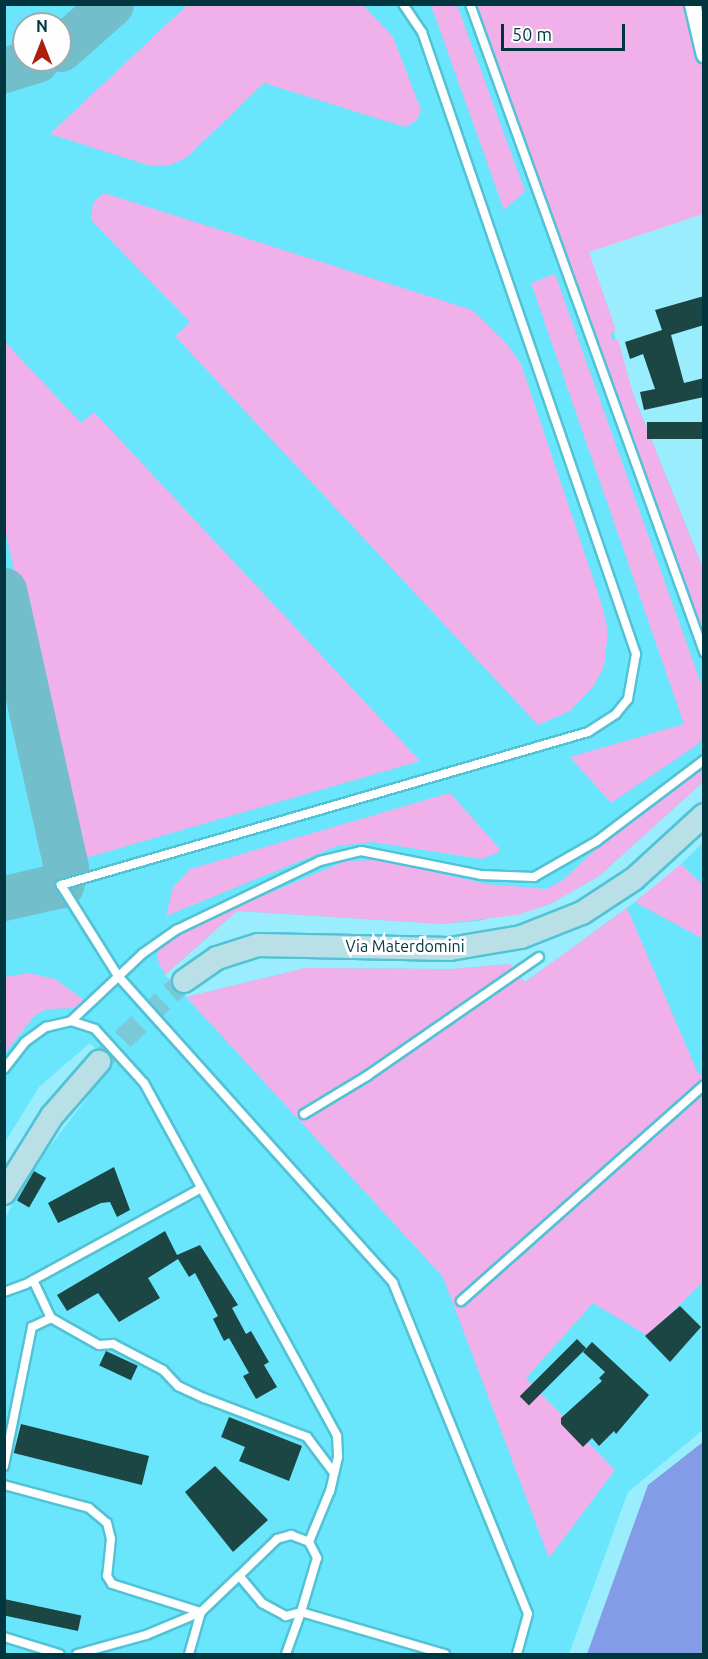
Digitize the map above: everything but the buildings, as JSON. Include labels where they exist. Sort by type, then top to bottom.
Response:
[{"type":"street","points":[[692,4],[704,55]]},
{"type":"street","name":"Via Materdomini","points":[[184,981],[217,958],[258,945],[450,949],[521,937],[582,913],[633,879],[704,814]]},
{"type":"street","points":[[4,1193],[52,1116],[99,1062]]},
{"type":"lane","points":[[403,4],[422,32],[515,293],[636,654],[633,684],[628,699],[616,714],[588,732],[61,885],[118,976],[393,1283],[528,1614],[517,1654]]},
{"type":"lane","points":[[470,4],[704,652]]},
{"type":"lane","points":[[4,1069],[25,1042],[46,1027],[71,1021],[118,976],[176,930],[320,861],[361,851],[407,858],[482,875],[534,877],[597,841],[704,760]]},
{"type":"lane","points":[[304,1114],[367,1076],[539,957]]},
{"type":"lane","points":[[71,1021],[95,1029],[123,1056],[144,1083],[337,1436],[334,1473],[309,1542]]},
{"type":"lane","points":[[460,1301],[704,1085]]},
{"type":"lane","points":[[4,1292],[33,1280],[201,1188]]},
{"type":"lane","points":[[33,1280],[51,1318],[99,1345],[113,1344],[123,1349],[204,1398],[307,1437],[334,1473]]},
{"type":"lane","points":[[4,1466],[32,1327],[51,1318]]},
{"type":"lane","points":[[4,1485],[89,1508],[107,1523],[111,1539],[107,1576],[112,1584],[201,1612]]},
{"type":"lane","points":[[77,1654],[146,1635],[201,1612],[277,1539],[291,1534],[309,1542],[317,1558],[286,1654]]},
{"type":"lane","points":[[239,1576],[262,1603],[286,1616],[301,1612],[445,1654]]},
{"type":"lane","points":[[189,1654],[201,1612]]},
{"type":"lane","points":[[4,1637],[59,1654]]},
{"type":"shaded area","points":[[5,5],[497,5],[589,252],[633,394],[703,568],[703,782],[599,876],[550,904],[478,921],[443,924],[237,911],[165,975],[186,997],[306,968],[451,969],[510,964],[525,982],[660,884],[703,843],[703,1430],[628,1492],[569,1654],[5,1654],[5,1218],[32,1170],[111,1066],[90,1043],[39,1087],[5,1142]]},
{"type":"shaded area","points":[[187,5],[363,5],[393,37],[421,110],[417,120],[405,127],[264,83],[186,158],[170,165],[151,166],[50,134]]},
{"type":"shaded area","points":[[431,5],[457,5],[525,191],[504,210]]},
{"type":"shaded area","points":[[476,5],[703,5],[703,214],[589,252],[616,331],[611,332],[612,340],[618,339],[633,394],[703,568],[703,634]]},
{"type":"shaded area","points":[[104,193],[472,310],[506,343],[521,364],[602,605],[608,631],[604,667],[593,687],[570,711],[538,725],[175,336],[190,322],[91,220],[93,203]]},
{"type":"shaded area","points":[[555,274],[703,689],[703,737],[697,745],[611,803],[570,757],[684,724],[531,283]]},
{"type":"shaded area","points":[[5,342],[81,423],[94,412],[420,761],[89,857],[77,851],[5,529]]},
{"type":"shaded area","points":[[703,761],[703,782],[599,876],[550,904],[517,915],[443,924],[237,911],[165,975],[157,958],[160,939],[346,861],[380,860],[486,884],[546,889],[563,880],[626,821]]},
{"type":"shaded area","points":[[451,794],[500,849],[498,853],[481,859],[373,842],[337,846],[166,916],[173,887],[190,869]]},
{"type":"shaded area","points":[[681,864],[703,885],[703,939],[635,902]]},
{"type":"shaded area","points":[[627,908],[697,1071],[703,1077],[703,1282],[648,1336],[593,1303],[526,1378],[615,1470],[549,1558],[443,1277],[186,997],[306,968],[451,969],[510,964],[525,982]]},
{"type":"shaded area","points":[[29,973],[55,979],[84,1000],[78,1008],[47,1009],[35,1015],[5,1053],[5,977]]},
{"type":"shaded area","points":[[703,1442],[703,1654],[587,1654],[648,1485]]},
{"type":"taxiway","points":[[72,38],[111,4]]},
{"type":"taxiway","points":[[4,70],[12,68]]},
{"type":"taxiway","points":[[4,590],[66,868],[61,885],[4,898]]},
{"type":"tunnel","points":[[99,1062],[184,981]]}]
